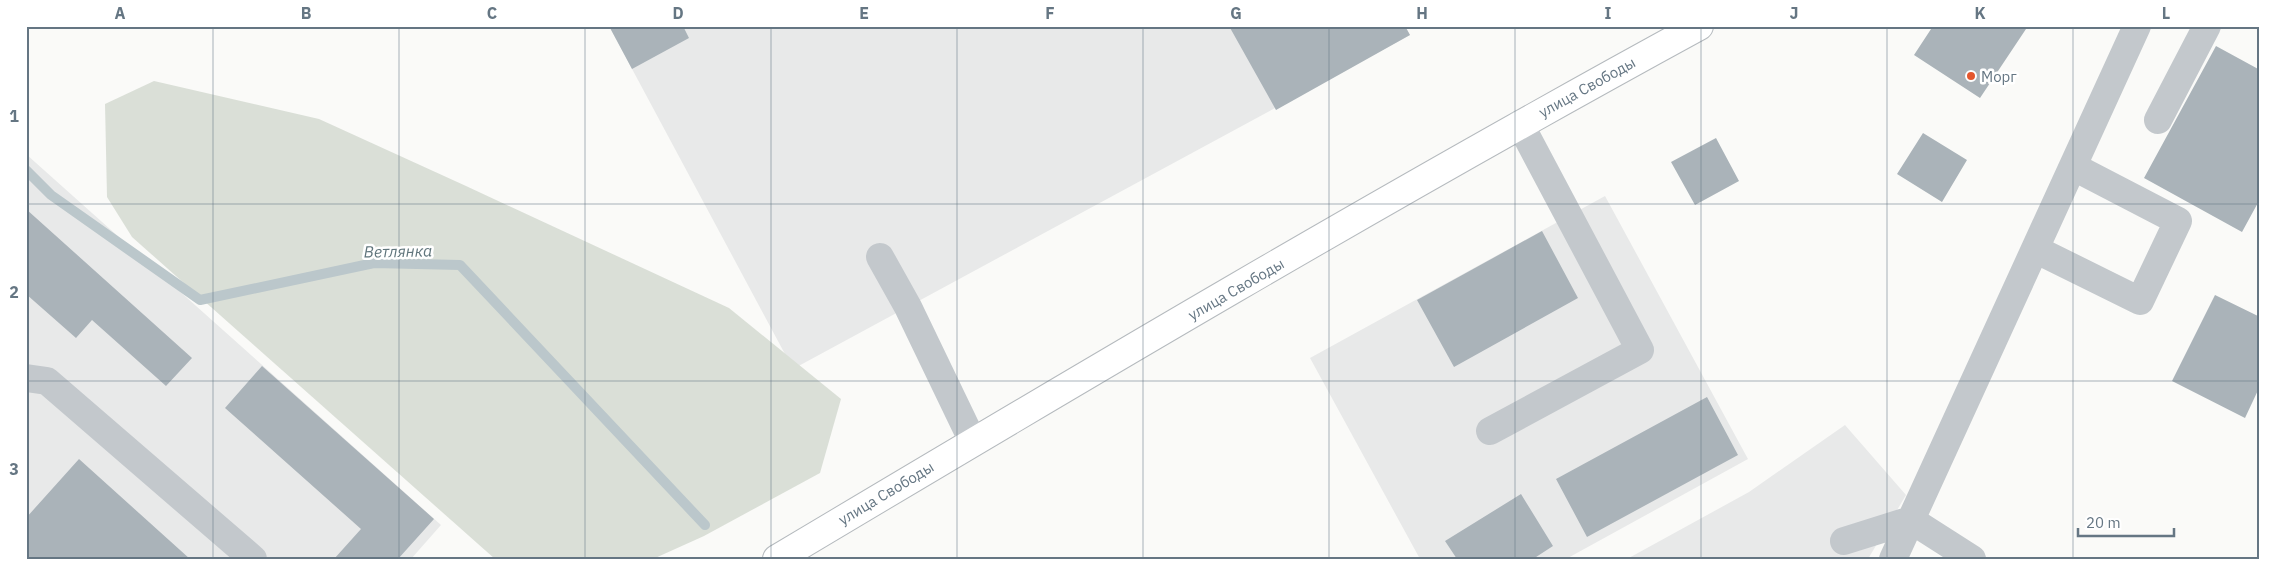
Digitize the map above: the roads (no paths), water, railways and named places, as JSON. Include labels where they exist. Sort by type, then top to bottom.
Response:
[{"type":"main road","name":"улица Свободы","points":[[777,559],[973,442],[1520,124],[1699,26]]},
{"type":"lane","points":[[1893,559],[2137,26]]},
{"type":"lane","points":[[2158,120],[2207,26]]},
{"type":"lane","points":[[1490,431],[1640,350],[1520,124]]},
{"type":"lane","points":[[2035,249],[2140,301],[2178,221],[2074,167]]},
{"type":"lane","points":[[880,257],[908,307],[973,442]]},
{"type":"lane","points":[[26,378],[47,381],[253,559]]},
{"type":"lane","points":[[1844,542],[1911,520]]},
{"type":"lane","points":[[1911,520],[1972,559]]},
{"type":"waterway","name":"Ветлянка","points":[[26,170],[51,195],[200,300],[374,263],[460,265],[705,525]]},
{"type":"place","name":"Морг","points":[[1971,76]]}]
